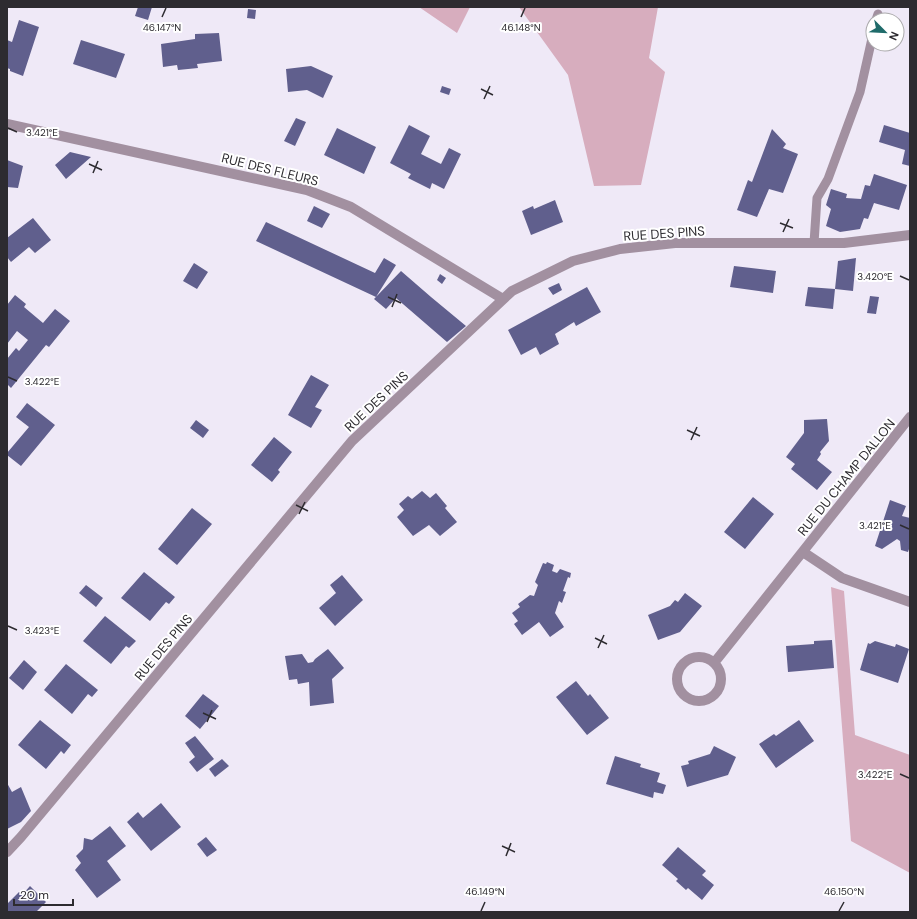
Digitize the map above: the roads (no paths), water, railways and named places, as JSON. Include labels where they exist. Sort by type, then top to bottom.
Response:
[{"type":"street","name":"RUE DES FLEURS","points":[[7,124],[307,190],[351,208],[503,299]]},
{"type":"street","name":"RUE DES PINS","points":[[7,852],[32,825],[352,441],[512,291],[573,261],[620,249],[675,242],[844,243],[910,235]]},
{"type":"street","name":"RUE DU CHAMP DALLON","points":[[714,663],[910,417]]},
{"type":"street","name":"RUE DU CHAMP DALLON","points":[[803,552],[842,578],[910,602]]},
{"type":"street","points":[[694,657],[708,659],[714,663],[719,669],[721,676],[718,690],[713,696],[700,702],[686,697],[680,692],[677,685],[677,678],[678,671],[682,664],[694,657]]},
{"type":"lane","points":[[814,243],[817,198],[828,179],[860,92],[869,52]]}]
